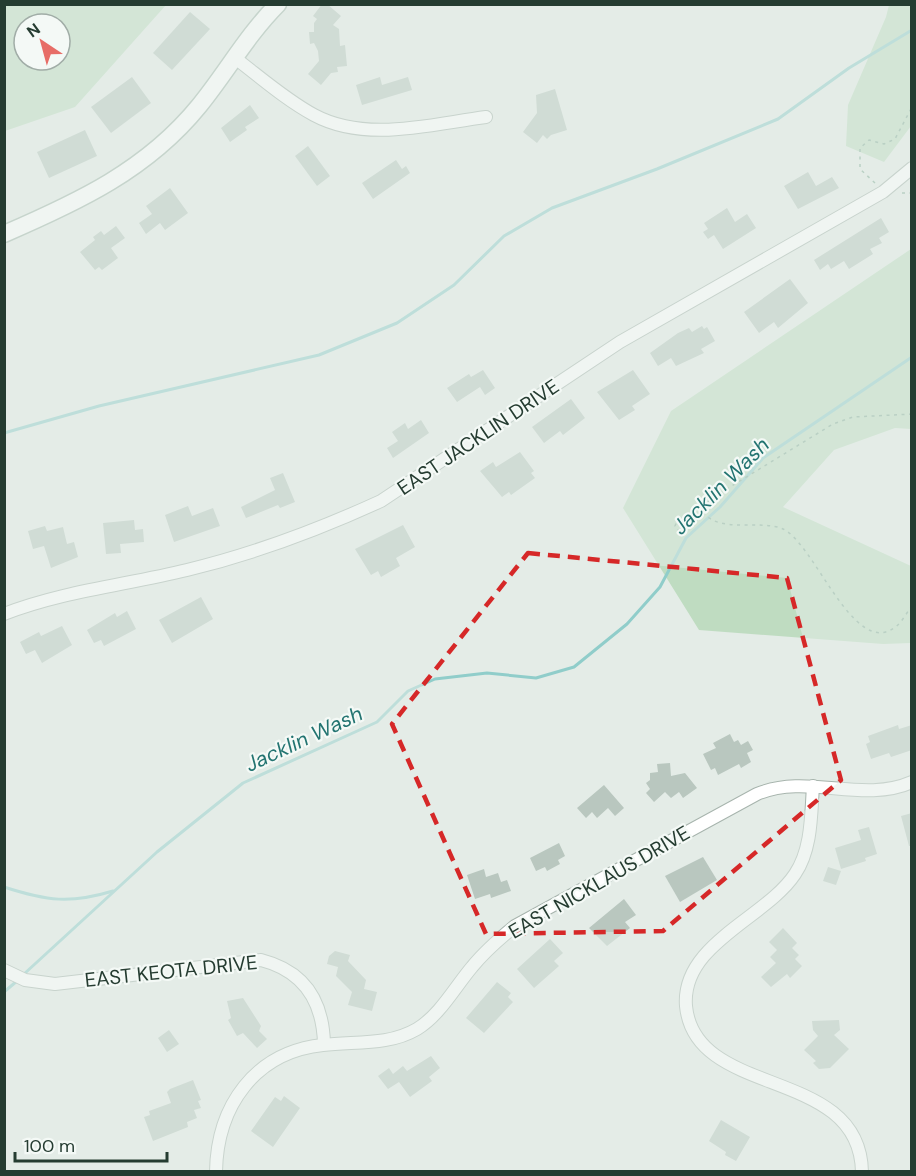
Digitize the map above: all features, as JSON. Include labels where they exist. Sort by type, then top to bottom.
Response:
[{"type":"street","points":[[4,234],[77,202],[134,168],[186,122],[278,4]]},
{"type":"street","points":[[235,58],[314,115],[338,124],[361,129],[388,130],[486,117]]},
{"type":"street","name":"EAST JACKLIN DRIVE","points":[[4,614],[34,602],[205,565],[311,530],[381,501],[620,342],[887,189],[912,168]]},
{"type":"street","name":"EAST NICKLAUS DRIVE","points":[[216,1172],[222,1126],[233,1100],[258,1071],[274,1060],[291,1052],[324,1044],[372,1043],[394,1039],[418,1029],[436,1013],[489,947],[515,926],[745,800],[778,787],[813,786],[864,790],[886,789],[912,782]]},
{"type":"street","points":[[813,786],[807,841],[795,874],[775,896],[704,956],[689,978],[686,1007],[697,1035],[717,1056],[821,1104],[841,1118],[858,1144],[862,1172]]},
{"type":"street","name":"EAST KEOTA DRIVE","points":[[4,970],[25,980],[55,984],[261,960],[292,971],[310,990],[321,1015],[324,1044]]},
{"type":"path","points":[[912,107],[895,139],[884,144],[869,140],[860,148],[859,163],[864,175],[887,189],[912,193]]},
{"type":"path","points":[[704,514],[704,505],[712,498],[817,432],[853,417],[912,414]]},
{"type":"path","points":[[704,514],[683,530],[677,530],[675,526],[682,518],[704,514],[726,523],[774,526],[784,529],[802,545],[846,611],[857,624],[868,630],[879,632],[895,628],[912,606]]},
{"type":"highlighted area","points":[[528,553],[787,578],[841,780],[663,931],[486,934],[392,724]]},
{"type":"green space","points":[[4,5],[166,5],[75,107],[5,131]]},
{"type":"green space","points":[[889,5],[911,5],[911,126],[884,162],[846,146],[848,105]]},
{"type":"green space","points":[[911,249],[911,429],[895,428],[834,450],[783,507],[911,566],[911,643],[883,644],[699,630],[623,508],[671,411]]},
{"type":"building","points":[[322,4],[327,4],[341,16],[333,25],[339,29],[340,46],[345,45],[347,66],[337,67],[338,72],[331,73],[321,85],[308,74],[319,61],[314,43],[310,44],[309,32],[314,32],[314,23],[317,19],[313,16]]},
{"type":"building","points":[[190,12],[210,29],[172,70],[153,53]]},
{"type":"building","points":[[132,77],[151,103],[111,133],[91,107]]},
{"type":"building","points":[[380,77],[382,85],[408,77],[412,90],[362,105],[356,85]]},
{"type":"building","points":[[555,89],[567,130],[551,135],[547,139],[543,135],[537,143],[523,132],[537,113],[536,95]]},
{"type":"building","points":[[250,105],[259,118],[245,127],[247,130],[230,142],[221,128]]},
{"type":"building","points":[[85,130],[97,156],[49,178],[37,152]]},
{"type":"building","points":[[308,146],[330,176],[317,186],[295,156]]},
{"type":"building","points":[[396,160],[402,169],[406,166],[410,173],[373,199],[362,183]]},
{"type":"building","points":[[808,172],[816,186],[832,177],[839,188],[798,209],[784,186]]},
{"type":"building","points":[[170,188],[188,213],[165,230],[160,223],[146,234],[139,223],[152,214],[146,206]]},
{"type":"building","points":[[727,208],[735,222],[747,214],[756,228],[723,249],[714,235],[708,239],[703,232],[708,229],[704,223]]},
{"type":"building","points":[[881,218],[889,232],[879,238],[882,243],[870,249],[873,254],[849,269],[844,261],[831,269],[828,264],[820,270],[814,260]]},
{"type":"building","points":[[116,226],[125,238],[111,248],[118,258],[102,270],[99,267],[95,270],[80,252],[95,240],[93,237],[101,231],[104,235]]},
{"type":"building","points":[[790,279],[808,303],[778,328],[774,322],[759,333],[744,312]]},
{"type":"building","points":[[702,326],[704,329],[707,327],[715,341],[701,349],[704,353],[676,366],[671,358],[658,366],[650,353],[678,333],[689,328],[692,332]]},
{"type":"building","points":[[483,370],[495,388],[485,395],[480,387],[457,402],[447,388],[469,374],[471,377]]},
{"type":"building","points":[[633,370],[650,394],[632,406],[635,410],[619,420],[597,392]]},
{"type":"building","points":[[571,399],[585,418],[563,435],[560,431],[544,443],[532,427]]},
{"type":"building","points":[[421,420],[429,433],[393,458],[387,448],[398,441],[392,432],[405,423],[408,429]]},
{"type":"building","points":[[520,452],[534,471],[531,473],[535,478],[511,495],[509,492],[502,497],[480,471],[493,462],[496,467]]},
{"type":"building","points":[[283,473],[295,502],[280,508],[278,505],[246,518],[241,507],[275,490],[270,478]]},
{"type":"building","points":[[188,506],[192,516],[213,508],[220,526],[174,542],[165,515]]},
{"type":"building","points":[[134,520],[135,530],[143,529],[144,542],[120,544],[121,553],[106,554],[103,523]]},
{"type":"building","points":[[403,525],[415,547],[396,558],[400,566],[381,577],[378,571],[371,575],[355,549]]},
{"type":"building","points":[[45,526],[47,531],[63,527],[67,544],[74,542],[78,557],[51,568],[44,546],[33,549],[28,531]]},
{"type":"building","points":[[201,597],[213,619],[172,643],[159,620]]},
{"type":"building","points":[[127,611],[136,629],[104,646],[101,640],[94,643],[87,630],[115,613],[117,617]]},
{"type":"building","points":[[62,626],[72,645],[42,663],[35,650],[26,654],[20,642],[39,632],[41,636]]},
{"type":"building","points":[[898,725],[899,729],[912,725],[912,750],[891,757],[889,753],[871,759],[866,744],[870,742],[868,736]]},
{"type":"building","points":[[730,734],[734,742],[738,740],[741,745],[748,741],[753,750],[747,753],[751,762],[741,768],[739,764],[718,775],[715,768],[711,770],[703,754],[716,748],[713,743]]},
{"type":"building","points":[[670,763],[671,776],[685,773],[697,788],[683,798],[679,792],[671,798],[665,792],[654,802],[646,793],[650,789],[646,783],[650,780],[650,773],[658,772],[657,764]]},
{"type":"building","points":[[604,785],[624,808],[615,816],[608,808],[597,818],[592,812],[586,818],[577,808]]},
{"type":"building","points":[[912,813],[912,846],[909,846],[901,816]]},
{"type":"building","points":[[869,827],[877,854],[865,858],[866,861],[841,869],[835,848],[861,840],[858,830]]},
{"type":"building","points":[[559,843],[565,856],[558,860],[560,864],[547,871],[545,867],[536,871],[530,858]]},
{"type":"building","points":[[703,857],[717,880],[680,902],[665,876]]},
{"type":"building","points":[[828,867],[841,871],[836,885],[823,881]]},
{"type":"building","points":[[484,869],[486,877],[498,873],[501,882],[507,880],[511,891],[491,898],[490,894],[475,899],[467,875]]},
{"type":"building","points":[[624,899],[636,915],[625,922],[630,928],[607,946],[589,928]]},
{"type":"building","points":[[783,928],[797,943],[792,948],[799,955],[795,959],[802,966],[790,978],[787,974],[771,987],[761,977],[776,963],[770,957],[777,950],[769,942]]},
{"type":"building","points":[[550,939],[563,953],[554,961],[559,966],[534,988],[517,969]]},
{"type":"building","points":[[335,951],[350,955],[348,961],[366,980],[364,989],[377,992],[372,1011],[348,1005],[352,992],[336,976],[338,967],[327,964],[329,956]]},
{"type":"building","points":[[497,982],[511,993],[508,997],[513,1002],[484,1033],[466,1018]]},
{"type":"building","points":[[243,998],[261,1026],[259,1031],[267,1039],[257,1048],[243,1033],[237,1036],[228,1020],[231,1018],[227,1001]]},
{"type":"building","points":[[839,1020],[840,1030],[834,1035],[849,1049],[830,1068],[819,1069],[813,1063],[816,1061],[804,1050],[818,1036],[813,1030],[812,1021]]},
{"type":"building","points":[[169,1030],[179,1044],[167,1052],[158,1038]]},
{"type":"building","points":[[431,1056],[440,1068],[429,1077],[432,1081],[410,1097],[399,1082],[388,1089],[378,1076],[389,1068],[393,1074],[403,1066],[407,1071]]},
{"type":"building","points":[[193,1080],[201,1100],[198,1101],[201,1108],[194,1110],[197,1118],[187,1122],[188,1127],[153,1141],[144,1117],[150,1115],[149,1111],[171,1103],[167,1092],[170,1089]]},
{"type":"building","points":[[284,1096],[300,1108],[273,1147],[251,1131],[275,1097],[281,1101]]},
{"type":"building","points":[[721,1120],[750,1137],[736,1161],[709,1141]]},
{"type":"waterway","points":[[4,433],[99,406],[319,355],[397,323],[454,285],[504,236],[552,208],[657,169],[778,119],[849,68],[912,30]]},
{"type":"waterway","name":"Jacklin Wash","points":[[24,974],[157,852],[243,783],[377,722],[408,691],[435,679],[487,673],[536,678],[574,667],[627,624],[660,587],[686,538],[720,507],[763,458],[912,357]]},
{"type":"waterway","points":[[4,887],[58,899],[84,898],[113,891]]},
{"type":"waterway","name":"Jacklin Wash","points":[[4,992],[17,981]]}]
